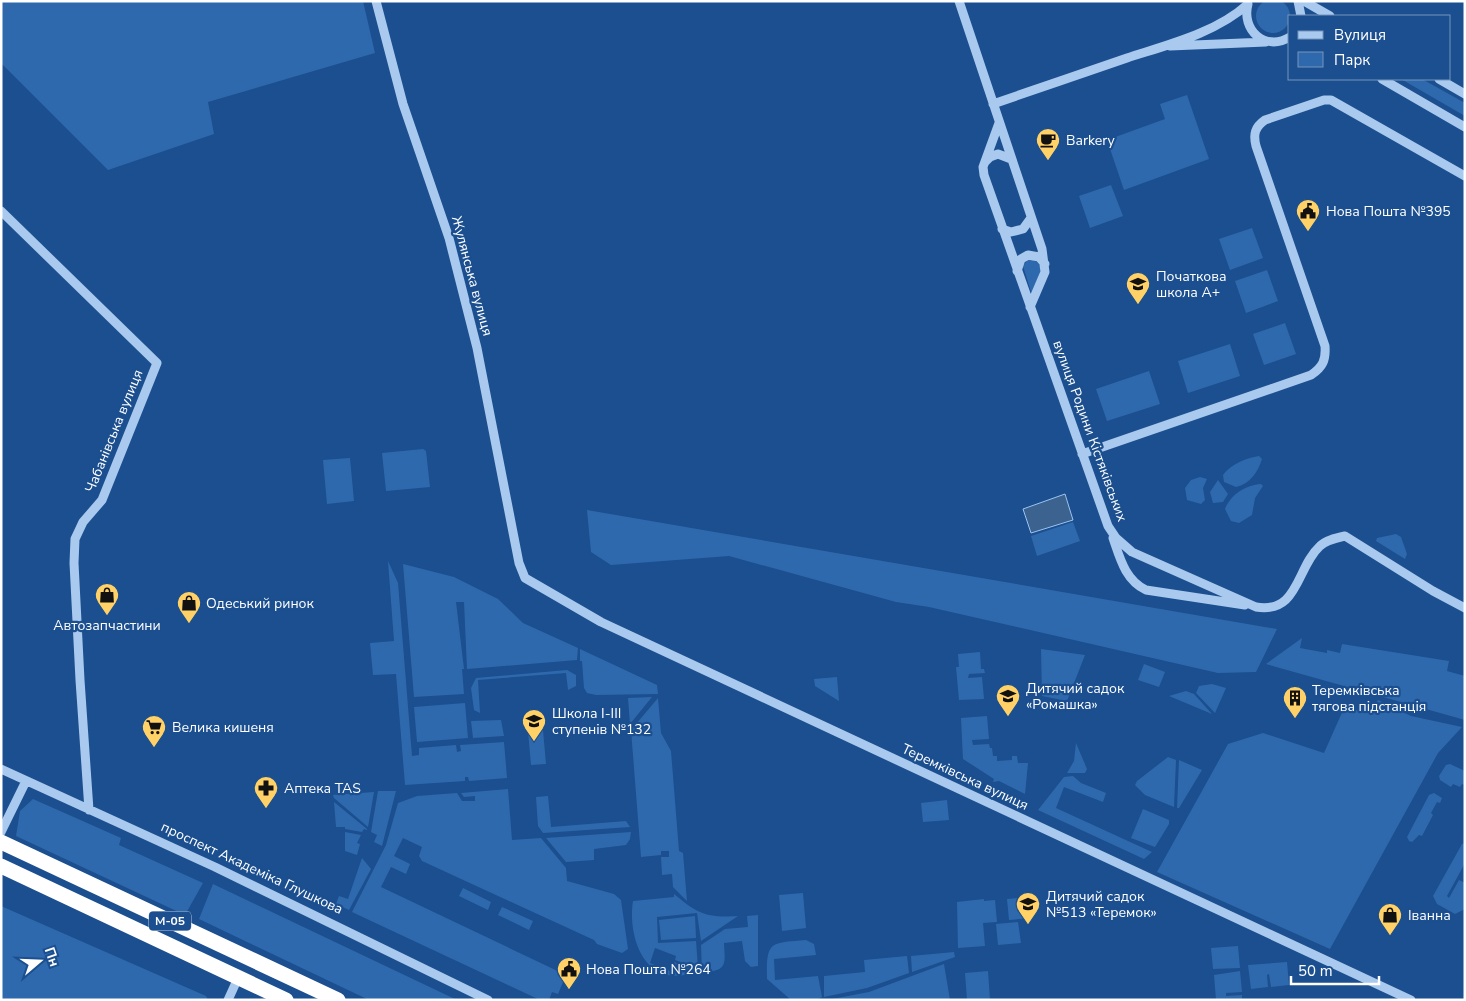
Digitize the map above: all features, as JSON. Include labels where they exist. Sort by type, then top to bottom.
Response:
[{"type":"highway","name":"М-05","points":[[1,842],[338,1000]]},
{"type":"highway","name":"М-05","points":[[1,866],[286,1000]]},
{"type":"street","name":"Жулянська вулиця","points":[[376,1],[403,104],[449,238],[477,348],[519,563]]},
{"type":"street","points":[[959,1],[1042,249],[1045,264],[1043,281],[1030,307]]},
{"type":"street","points":[[1298,1],[1301,15]]},
{"type":"street","points":[[1304,1],[1328,15]]},
{"type":"street","points":[[993,104],[1162,46],[1236,15],[1249,3]]},
{"type":"street","points":[[1249,3],[1246,13],[1251,31],[1270,42],[1288,46]]},
{"type":"street","points":[[1162,46],[1270,42],[1288,38]]},
{"type":"street","points":[[1384,80],[1465,126]]},
{"type":"street","points":[[1441,80],[1465,94]]},
{"type":"street","points":[[1082,454],[1308,376],[1320,369],[1325,358],[1325,346],[1269,185],[1254,135],[1259,124],[1267,118],[1327,100],[1334,101],[1465,176]]},
{"type":"street","points":[[984,164],[1000,123]]},
{"type":"street","points":[[984,164],[994,155],[1003,154],[1011,159]]},
{"type":"street","name":"вулиця Родини Кістяківських","points":[[984,164],[984,175],[1017,272],[1108,526],[1116,538],[1132,552],[1256,607],[1276,607],[1289,597],[1320,545],[1344,536],[1433,591],[1465,608]]},
{"type":"street","name":"Чабанівська вулиця","points":[[1,211],[157,363],[102,500],[83,522],[75,539],[76,604],[89,810]]},
{"type":"street","points":[[1002,229],[1011,232],[1023,229],[1031,218]]},
{"type":"street","points":[[1017,272],[1021,259],[1028,255],[1039,257],[1045,264]]},
{"type":"street","points":[[1108,526],[1126,572],[1136,585],[1157,593],[1256,607]]},
{"type":"street","name":"Теремківська вулиця","points":[[519,563],[526,578],[601,622],[1411,1000]]},
{"type":"street","name":"проспект Академіка Глушкова","points":[[1,769],[215,867],[488,1000]]},
{"type":"street","points":[[1,832],[26,781]]},
{"type":"street","points":[[228,1000],[238,978]]},
{"type":"green space","points":[[1266,0],[1280,0],[1289,9],[1288,24],[1280,32],[1266,32],[1257,23],[1257,9]]},
{"type":"green space","points":[[1,1],[363,1],[375,53],[208,102],[214,134],[108,170],[1,63]]},
{"type":"green space","points":[[1403,80],[1424,80],[1465,103],[1465,116]]},
{"type":"green space","points":[[1187,95],[1209,159],[1124,190],[1107,140],[1165,119],[1160,104]]},
{"type":"green space","points":[[1111,185],[1123,216],[1090,228],[1079,196]]},
{"type":"green space","points":[[1252,228],[1263,258],[1230,270],[1219,239]]},
{"type":"green space","points":[[1029,258],[1035,261],[1041,269],[1041,274],[1032,295],[1023,266]]},
{"type":"green space","points":[[1267,270],[1278,301],[1246,313],[1235,281]]},
{"type":"green space","points":[[1285,323],[1296,354],[1264,365],[1253,334]]},
{"type":"green space","points":[[1230,344],[1240,376],[1188,393],[1178,361]]},
{"type":"green space","points":[[1149,371],[1160,404],[1107,421],[1096,389]]},
{"type":"green space","points":[[423,449],[426,451],[430,487],[386,491],[382,453]]},
{"type":"green space","points":[[1259,456],[1262,459],[1258,468],[1253,477],[1245,483],[1236,487],[1224,482],[1223,475],[1234,465],[1249,458]]},
{"type":"green space","points":[[350,458],[354,501],[327,504],[323,460]]},
{"type":"green space","points":[[1200,477],[1207,479],[1203,488],[1205,500],[1201,504],[1187,500],[1185,488],[1191,480]]},
{"type":"green space","points":[[1218,480],[1228,494],[1223,502],[1213,503],[1210,492]]},
{"type":"green space","points":[[1261,484],[1263,486],[1255,498],[1252,515],[1239,523],[1231,521],[1225,509],[1231,499],[1245,488]]},
{"type":"green space","points":[[587,510],[1277,629],[1256,672],[1218,673],[929,607],[896,602],[729,556],[611,565],[591,552]]},
{"type":"green space","points":[[1073,522],[1080,541],[1037,556],[1031,536]]},
{"type":"green space","points":[[1396,534],[1401,537],[1407,554],[1405,559],[1376,541],[1377,538]]},
{"type":"green space","points":[[388,561],[398,583],[412,756],[419,755],[419,748],[456,745],[457,752],[461,751],[460,745],[504,742],[507,778],[469,781],[468,777],[465,777],[465,781],[405,785],[396,674],[373,675],[370,643],[394,641]]},
{"type":"green space","points":[[403,564],[454,577],[498,599],[523,623],[578,648],[577,660],[467,669],[464,602],[456,602],[464,669],[462,669],[464,694],[414,697]]},
{"type":"green space","points":[[1302,638],[1300,648],[1327,653],[1327,650],[1340,653],[1342,644],[1449,661],[1447,671],[1465,676],[1465,720],[1266,664]]},
{"type":"green space","points":[[580,649],[657,685],[658,694],[596,695],[587,693],[584,688]]},
{"type":"green space","points":[[1041,649],[1085,655],[1067,701],[1042,696]]},
{"type":"green space","points":[[980,652],[981,669],[984,669],[985,673],[969,674],[968,678],[982,677],[984,699],[959,700],[956,667],[959,667],[958,654]]},
{"type":"green space","points":[[1144,664],[1165,672],[1159,687],[1138,680]]},
{"type":"green space","points":[[567,670],[576,675],[576,686],[568,690],[566,673],[478,680],[480,713],[474,710],[471,688],[476,678]]},
{"type":"green space","points":[[837,677],[839,701],[815,686],[814,679]]},
{"type":"green space","points":[[1212,684],[1226,688],[1215,713],[1196,693],[1199,686]]},
{"type":"green space","points":[[1186,691],[1194,694],[1212,714],[1169,696]]},
{"type":"green space","points":[[652,697],[630,724],[628,698]]},
{"type":"green space","points":[[658,698],[661,733],[671,751],[679,851],[683,853],[687,901],[673,887],[672,874],[662,875],[661,857],[669,857],[669,851],[661,851],[661,855],[641,857],[631,730]]},
{"type":"green space","points":[[1378,700],[1411,716],[1462,727],[1438,753],[1330,949],[1157,872],[1228,744],[1263,733],[1324,753],[1344,708],[1371,712]]},
{"type":"green space","points":[[465,703],[468,738],[417,742],[414,707]]},
{"type":"green space","points":[[987,716],[989,739],[972,740],[973,745],[989,744],[990,748],[992,748],[993,756],[997,756],[997,761],[1012,760],[1012,756],[1017,756],[1018,763],[1028,763],[1025,794],[999,781],[993,782],[994,779],[963,759],[961,718]]},
{"type":"green space","points":[[542,719],[546,764],[531,765],[527,720]]},
{"type":"green space","points":[[501,720],[504,736],[473,738],[471,721]]},
{"type":"green space","points":[[1076,743],[1087,769],[1085,773],[1067,773],[1074,761]]},
{"type":"green space","points":[[1168,757],[1176,760],[1174,807],[1145,795],[1135,785],[1137,781]]},
{"type":"green space","points":[[1179,760],[1202,770],[1179,808],[1177,808]]},
{"type":"green space","points":[[1450,764],[1465,771],[1465,785],[1462,784],[1460,787],[1453,784],[1451,787],[1440,780],[1439,776],[1446,765]]},
{"type":"green space","points":[[1073,776],[1081,783],[1106,793],[1103,802],[1064,787],[1056,808],[1152,852],[1144,859],[1038,810],[1064,777]]},
{"type":"green space","points":[[508,789],[512,840],[541,838],[566,868],[567,881],[614,894],[621,900],[628,949],[622,953],[597,944],[594,940],[422,861],[419,856],[422,847],[403,838],[394,856],[410,864],[406,874],[391,867],[381,887],[566,975],[558,994],[552,992],[549,1000],[540,1000],[352,912],[386,845],[398,803],[417,796],[457,793],[462,801],[475,801],[475,796],[464,797],[461,793]]},
{"type":"green space","points":[[378,791],[396,791],[382,846],[374,842],[377,835],[371,832]]},
{"type":"green space","points":[[374,792],[368,827],[334,798],[333,795]]},
{"type":"green space","points":[[1434,793],[1442,798],[1440,803],[1437,802],[1431,813],[1433,815],[1422,836],[1419,835],[1412,842],[1409,841],[1407,837],[1429,795]]},
{"type":"green space","points":[[548,796],[551,827],[626,821],[630,827],[543,833],[538,826],[536,797]]},
{"type":"green space","points":[[33,799],[121,838],[119,845],[203,883],[185,915],[16,836],[20,811]]},
{"type":"green space","points":[[947,800],[949,820],[923,822],[921,803]]},
{"type":"green space","points":[[334,802],[367,830],[364,829],[362,832],[345,829],[345,827],[336,827]]},
{"type":"green space","points":[[1143,809],[1169,820],[1169,824],[1155,847],[1131,838]]},
{"type":"green space","points":[[345,832],[361,835],[357,843],[360,844],[357,855],[345,851]]},
{"type":"green space","points":[[631,832],[630,839],[626,845],[594,849],[594,860],[566,862],[546,838]]},
{"type":"green space","points":[[1465,843],[1465,863],[1447,896],[1449,898],[1459,880],[1465,883],[1465,909],[1455,914],[1437,904],[1433,896],[1462,844]]},
{"type":"green space","points":[[362,858],[371,869],[349,910],[336,904],[339,896],[348,899]]},
{"type":"green space","points":[[213,884],[457,1000],[369,1000],[199,919]]},
{"type":"green space","points":[[463,888],[491,902],[488,910],[459,896]]},
{"type":"green space","points":[[803,893],[806,928],[782,931],[779,895]]},
{"type":"green space","points":[[674,894],[703,913],[718,916],[738,916],[701,941],[697,913],[657,917],[658,943],[696,941],[698,968],[675,960],[676,956],[655,948],[650,963],[670,971],[674,962],[699,971],[699,973],[677,976],[664,974],[654,969],[647,962],[636,943],[632,921],[633,901],[674,897]]},
{"type":"green space","points":[[1028,897],[1030,918],[1009,920],[1007,899]]},
{"type":"green space","points":[[984,899],[984,901],[995,900],[997,922],[983,923],[985,946],[958,948],[957,902]]},
{"type":"green space","points":[[1,906],[206,996],[208,1000],[1,1000]]},
{"type":"green space","points":[[502,907],[533,921],[529,930],[498,915]]},
{"type":"green space","points":[[758,915],[758,966],[751,967],[745,961],[742,941],[724,943],[725,957],[721,968],[702,973],[701,945],[725,929],[748,927],[747,916]]},
{"type":"green space","points":[[695,916],[696,938],[661,940],[659,920]]},
{"type":"green space","points":[[1018,922],[1021,943],[998,945],[996,924]]},
{"type":"green space","points":[[806,940],[814,944],[816,955],[774,959],[775,980],[818,976],[822,997],[817,1000],[791,1000],[767,979],[769,951],[778,944]]},
{"type":"green space","points":[[1238,946],[1240,968],[1213,969],[1211,948]]},
{"type":"green space","points":[[954,952],[955,957],[912,972],[911,956]]},
{"type":"green space","points":[[907,956],[909,973],[867,988],[824,997],[824,976],[865,972],[864,960]]},
{"type":"green space","points":[[1287,962],[1289,985],[1271,987],[1269,974],[1267,975],[1268,987],[1251,989],[1248,965]]},
{"type":"green space","points":[[944,964],[950,1000],[827,1000],[869,992]]},
{"type":"green space","points":[[988,971],[990,1000],[967,1000],[965,973]]},
{"type":"green space","points":[[1240,971],[1242,992],[1226,993],[1226,996],[1242,995],[1242,1000],[1216,1000],[1214,975]]},
{"type":"shaded area","points":[[1065,494],[1073,520],[1031,533],[1023,509]]},
{"type":"place","name":"Barkery","points":[[1048,161]]},
{"type":"place","name":"Нова Пошта №395","points":[[1308,232]]},
{"type":"place","name":"Початкова школа А+","points":[[1138,305]]},
{"type":"place","name":"Автозапчастини","points":[[107,616]]},
{"type":"place","name":"Одеський ринок","points":[[189,624]]},
{"type":"place","name":"Дитячий садок «Ромашка»","points":[[1008,717]]},
{"type":"place","name":"Теремківська тягова підстанція","points":[[1295,719]]},
{"type":"place","name":"Школа І-ІІІ ступенів №132","points":[[534,742]]},
{"type":"place","name":"Велика кишеня","points":[[154,748]]},
{"type":"place","name":"Аптека TAS","points":[[266,809]]},
{"type":"place","name":"Дитячий садок №513 «Теремок»","points":[[1028,925]]},
{"type":"place","name":"Іванна","points":[[1390,936]]},
{"type":"place","name":"Нова Пошта №264","points":[[569,990]]}]
